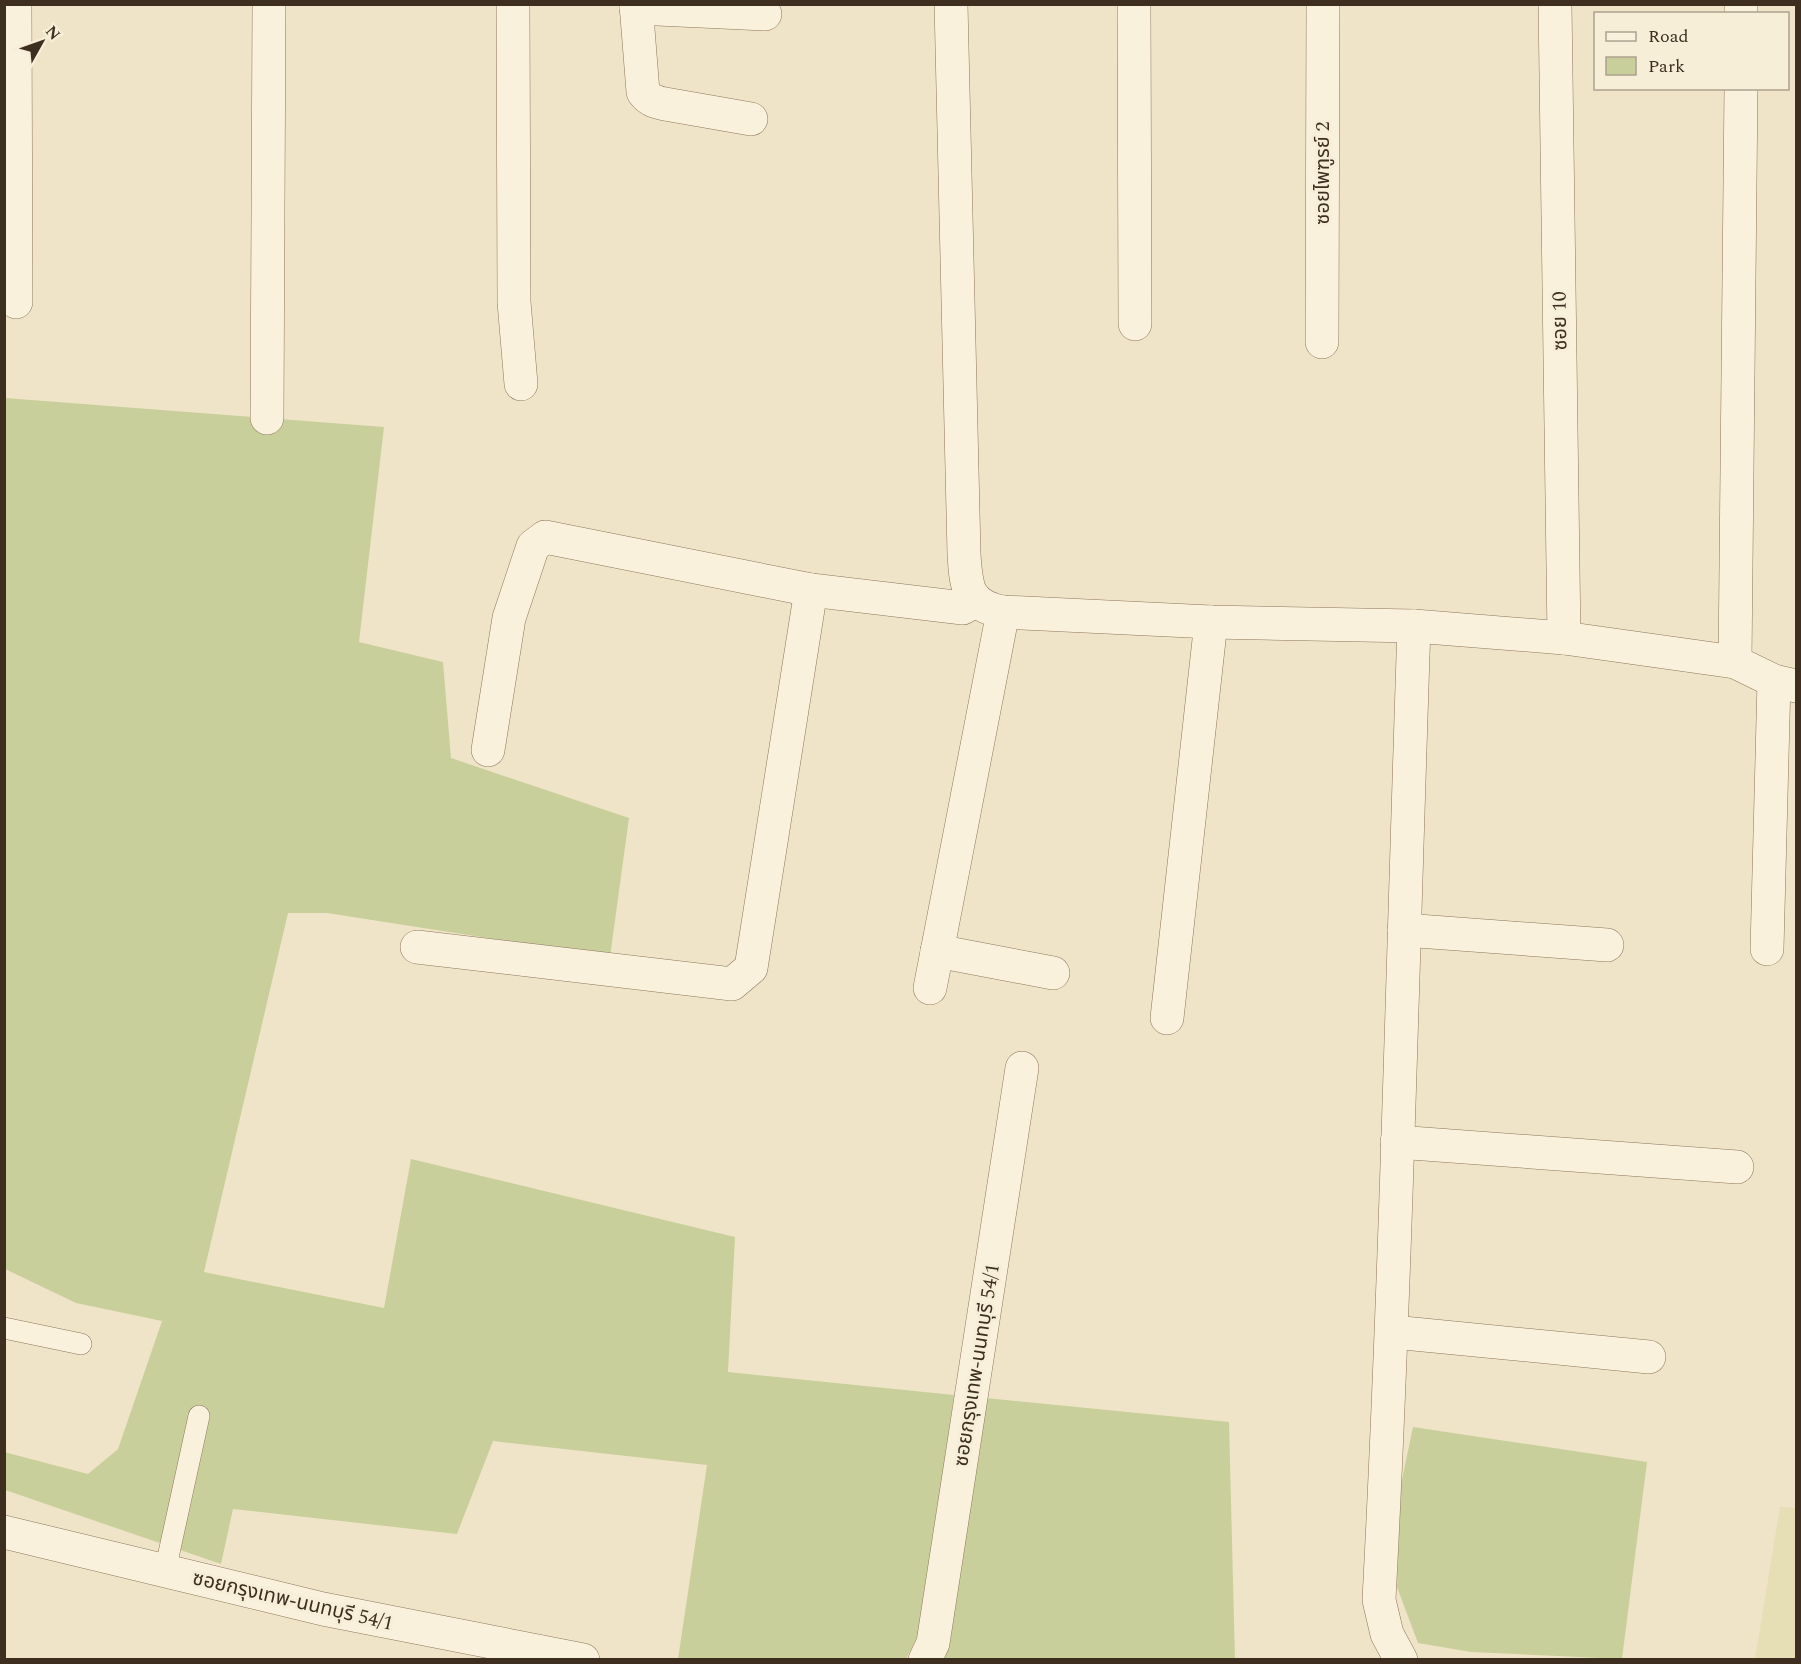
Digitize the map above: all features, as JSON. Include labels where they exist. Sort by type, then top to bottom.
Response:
[{"type":"street","points":[[15,4],[16,302]]},
{"type":"street","points":[[267,418],[269,4]]},
{"type":"street","points":[[513,4],[514,302],[521,384]]},
{"type":"street","points":[[951,4],[964,554],[966,582],[989,606]]},
{"type":"street","points":[[1134,4],[1135,324]]},
{"type":"street","name":"ซอยไพฑูรย์ 2","points":[[1322,342],[1323,4]]},
{"type":"street","name":"ซอย 10","points":[[1555,4],[1564,638]]},
{"type":"street","points":[[751,119],[658,102],[646,96],[643,92],[636,6],[765,14]]},
{"type":"street","points":[[1735,662],[1741,90]]},
{"type":"street","points":[[488,750],[509,618],[533,546],[545,537],[811,590],[963,608],[989,606],[1211,622],[1414,626],[1564,638],[1735,662],[1785,683],[1767,949]]},
{"type":"street","points":[[417,947],[732,984],[751,968],[811,590]]},
{"type":"street","points":[[930,988],[989,606]]},
{"type":"street","points":[[1167,1018],[1211,622]]},
{"type":"street","points":[[1401,1659],[1388,1634],[1379,1600],[1393,1332],[1414,626]]},
{"type":"street","points":[[1404,930],[1607,945]]},
{"type":"street","points":[[937,951],[1053,973]]},
{"type":"street","name":"ซอยกรุงเทพ-นนทบุรี 54/1","points":[[925,1659],[933,1642],[1022,1068]]},
{"type":"street","points":[[1397,1142],[1737,1167]]},
{"type":"street","points":[[1393,1332],[1649,1357]]},
{"type":"street","name":"ซอยกรุงเทพ-นนทบุรี 54/1","points":[[4,1532],[323,1609],[583,1659]]},
{"type":"lane","points":[[4,1328],[81,1344]]},
{"type":"lane","points":[[165,1571],[199,1416]]},
{"type":"shaded area","points":[[1780,1507],[1796,1508],[1796,1659],[1755,1659]]},
{"type":"green space","points":[[5,398],[384,427],[359,642],[443,662],[451,758],[629,818],[610,957],[327,913],[288,913],[204,1272],[384,1308],[411,1159],[735,1237],[728,1372],[954,1395],[923,1625],[906,1659],[678,1659],[707,1465],[493,1441],[457,1534],[233,1509],[221,1564],[5,1490],[4,1452],[88,1474],[118,1449],[162,1321],[76,1303],[5,1269]]},
{"type":"green space","points":[[986,1398],[1229,1422],[1235,1659],[939,1660]]},
{"type":"green space","points":[[1413,1427],[1647,1462],[1622,1659],[1471,1652],[1418,1643],[1397,1587],[1400,1489]]}]
